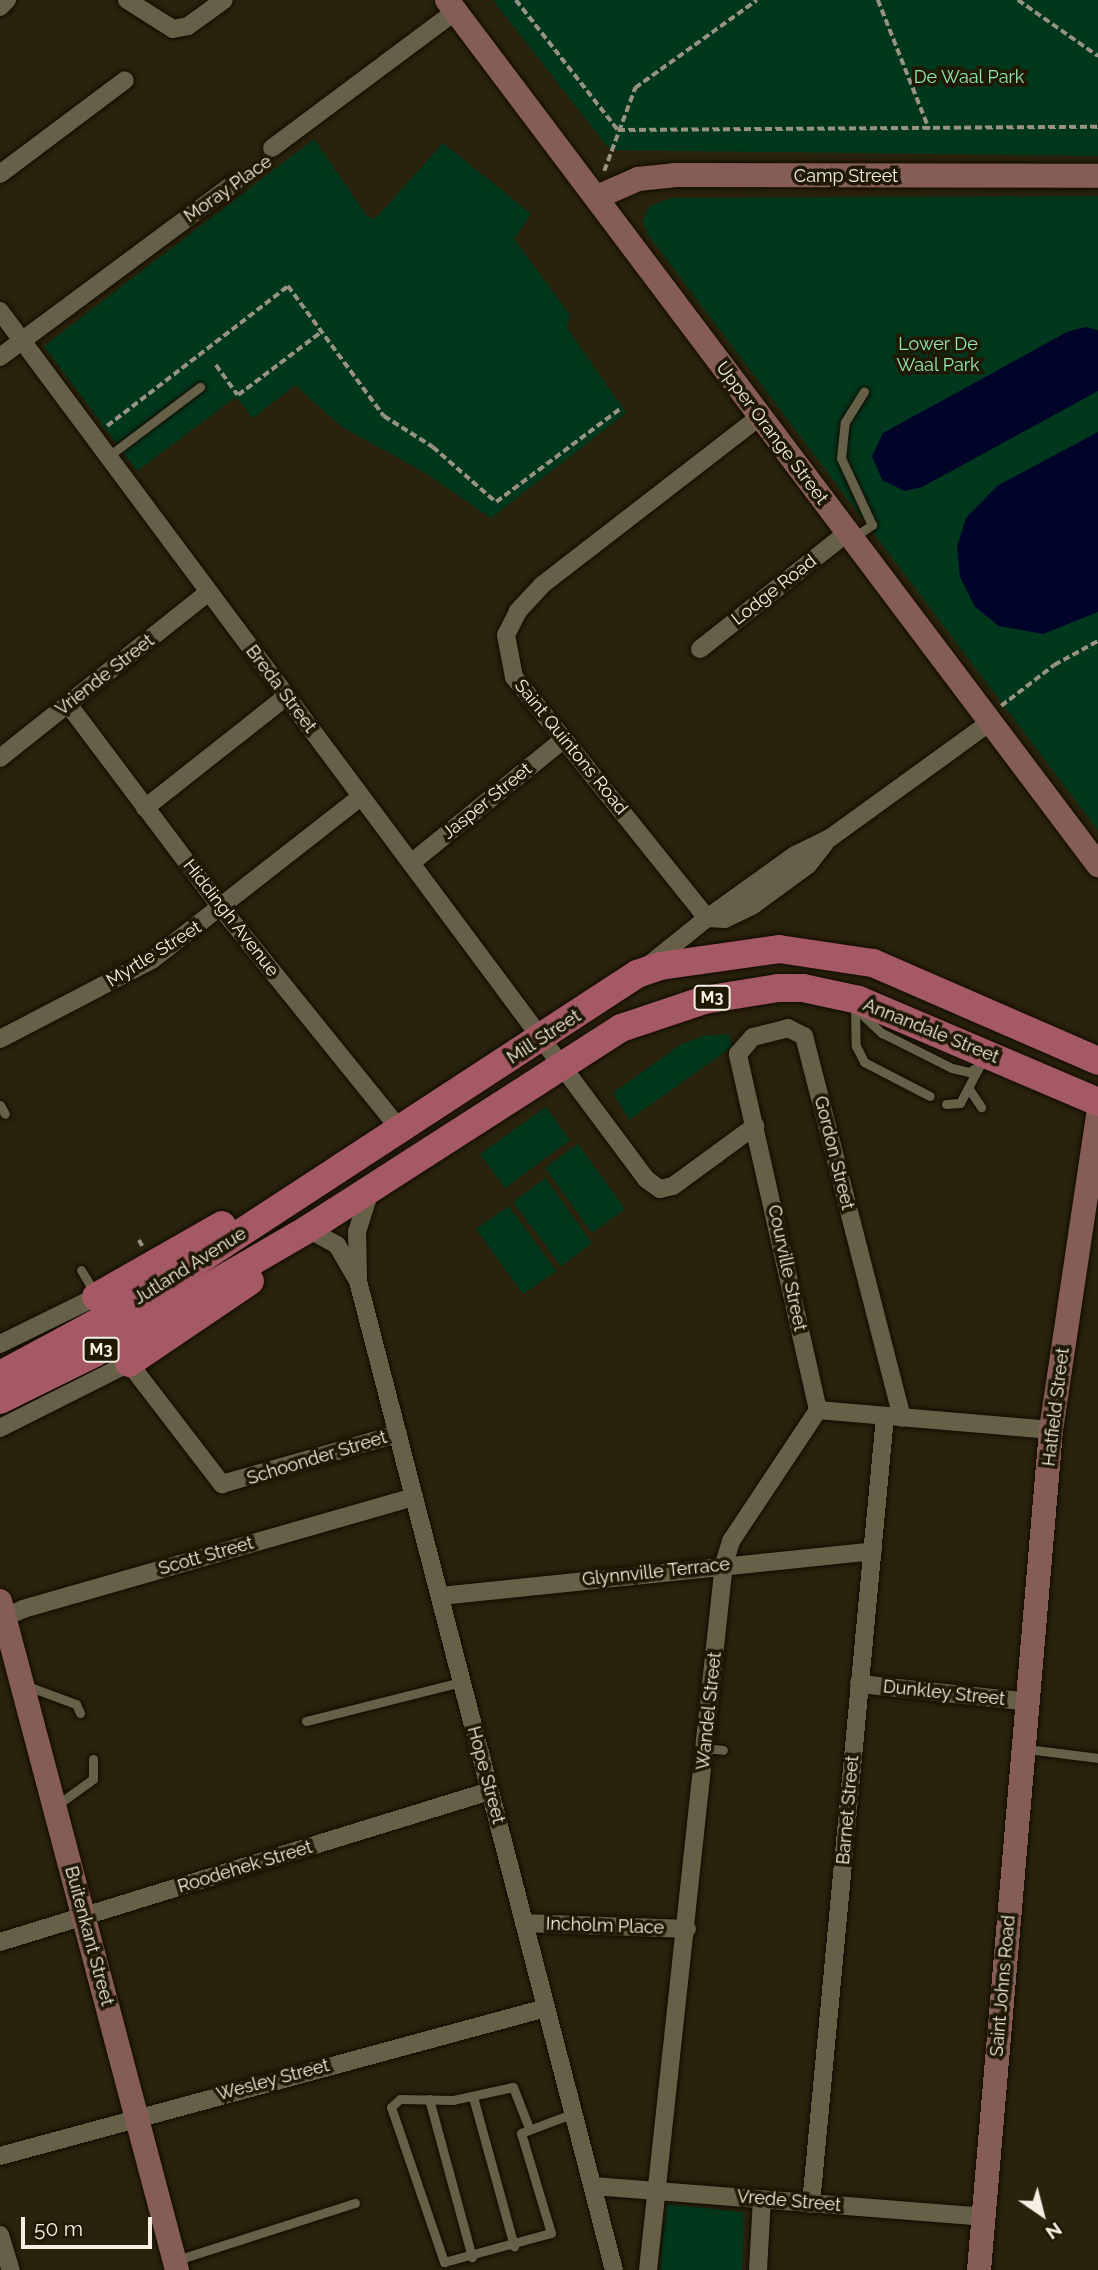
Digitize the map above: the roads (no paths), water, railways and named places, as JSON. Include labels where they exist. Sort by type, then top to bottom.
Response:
[{"type":"main road","name":"M3","points":[[637,974],[735,952],[779,949],[839,956],[873,963],[934,986],[1098,1061]]},
{"type":"main road","name":"Mill Street","points":[[373,1146],[543,1038],[637,974]]},
{"type":"main road","name":"Annandale Street","points":[[564,1066],[621,1028],[736,992],[803,988],[855,1003],[983,1059],[1098,1102]]},
{"type":"main road","name":"Mill Street","points":[[303,1232],[564,1066]]},
{"type":"main road","name":"Jutland Avenue","points":[[0,1400],[95,1353],[373,1146]]},
{"type":"main road","points":[[96,1297],[313,1173],[373,1146]]},
{"type":"main road","name":"Jutland Avenue","points":[[0,1375],[92,1327],[303,1232]]},
{"type":"main road","points":[[129,1363],[262,1272],[303,1232]]},
{"type":"street","points":[[0,7],[7,0]]},
{"type":"street","points":[[127,0],[173,29],[188,26],[224,0]]},
{"type":"street","name":"Moray Place","points":[[272,148],[451,6]]},
{"type":"street","name":"Upper Orange Street","points":[[451,6],[1098,865]]},
{"type":"street","points":[[0,174],[125,80]]},
{"type":"street","name":"Camp Street","points":[[597,197],[638,180],[674,175],[1098,176]]},
{"type":"street","name":"Moray Place","points":[[0,356],[234,183]]},
{"type":"street","name":"Breda Street","points":[[0,312],[106,458],[287,696],[646,1179],[660,1189],[673,1186],[755,1126]]},
{"type":"street","name":"Saint Quintons Road","points":[[707,918],[514,677],[506,650],[511,622],[542,585],[759,417]]},
{"type":"street","name":"Lodge Road","points":[[700,649],[850,535]]},
{"type":"street","name":"Vriende Street","points":[[0,758],[209,592]]},
{"type":"street","points":[[145,808],[287,696]]},
{"type":"street","name":"Hiddingh Avenue","points":[[68,704],[222,909],[399,1128]]},
{"type":"street","name":"Mill Street","points":[[637,974],[707,918],[725,919],[752,906],[808,865],[830,838],[987,721]]},
{"type":"street","name":"Jasper Street","points":[[411,863],[564,738]]},
{"type":"street","name":"Myrtle Street","points":[[0,1039],[152,960],[222,909],[361,797]]},
{"type":"street","name":"Gordon Street","points":[[755,1126],[738,1054],[752,1037],[797,1030],[804,1037],[894,1418]]},
{"type":"street","name":"Hatfield Street","points":[[1029,1702],[1051,1430],[1098,1115]]},
{"type":"street","name":"Courville Street","points":[[755,1126],[818,1410]]},
{"type":"street","name":"Hope Street","points":[[370,1191],[357,1232],[358,1281],[593,2186],[612,2270]]},
{"type":"street","name":"Hope Street","points":[[303,1232],[337,1245],[358,1281]]},
{"type":"street","points":[[0,1344],[96,1297]]},
{"type":"street","points":[[0,1428],[129,1363]]},
{"type":"street","name":"Schoonder Street","points":[[129,1363],[222,1484],[398,1434]]},
{"type":"street","points":[[818,1410],[1051,1430]]},
{"type":"street","name":"Wandel Street","points":[[648,2270],[660,2189],[687,1929],[714,1749],[724,1564],[731,1541],[818,1410]]},
{"type":"street","name":"Barnet Street","points":[[811,2204],[873,1551],[894,1418]]},
{"type":"street","name":"Scott Street","points":[[1,1613],[414,1497]]},
{"type":"street","name":"Glynnville Terrace","points":[[440,1596],[724,1564],[873,1551]]},
{"type":"street","name":"Buitenkant Street","points":[[1,1613],[138,2115],[176,2265]]},
{"type":"street","name":"Dunkley Street","points":[[859,1684],[1029,1702]]},
{"type":"street","name":"Saint Johns Road","points":[[979,2270],[1029,1702]]},
{"type":"street","name":"Roodehek Street","points":[[0,1942],[490,1791]]},
{"type":"street","name":"Incholm Place","points":[[524,1923],[687,1929]]},
{"type":"street","name":"Wesley Street","points":[[0,2156],[138,2115],[546,2008]]},
{"type":"street","name":"Vrede Street","points":[[593,2186],[660,2189],[984,2217]]},
{"type":"street","points":[[758,2270],[762,2199]]},
{"type":"street","points":[[0,2235],[11,2270]]},
{"type":"lane","points":[[106,458],[200,387]]},
{"type":"lane","points":[[850,535],[872,524],[841,458],[845,422],[864,391]]},
{"type":"lane","points":[[855,1003],[856,1046],[864,1062],[930,1096]]},
{"type":"lane","points":[[946,1104],[955,1106],[969,1089],[983,1059]]},
{"type":"lane","points":[[969,1089],[981,1107]]},
{"type":"lane","points":[[81,1270],[96,1297]]},
{"type":"lane","points":[[306,1721],[461,1682]]},
{"type":"lane","points":[[22,1684],[76,1704],[80,1713]]},
{"type":"lane","points":[[1025,1749],[1098,1758]]},
{"type":"lane","points":[[54,1807],[93,1779],[93,1759]]},
{"type":"lane","points":[[529,2128],[513,2087],[473,2096],[400,2099],[391,2111],[440,2258],[447,2263],[545,2238],[552,2230],[521,2142],[521,2133],[574,2113]]},
{"type":"lane","points":[[473,2096],[514,2246]]},
{"type":"lane","points":[[429,2099],[472,2257]]},
{"type":"lane","points":[[176,2265],[355,2203]]},
{"type":"water","points":[[1086,327],[1098,330],[1098,391],[922,487],[905,491],[882,480],[872,456],[883,433],[1069,331]]},
{"type":"water","points":[[1098,432],[1098,612],[1043,634],[999,626],[975,607],[960,577],[957,547],[966,518],[997,486]]},
{"type":"park label","name":"De Waal Park","points":[[969,77]]},
{"type":"park label","name":"Lower De Waal Park","points":[[938,355]]}]
